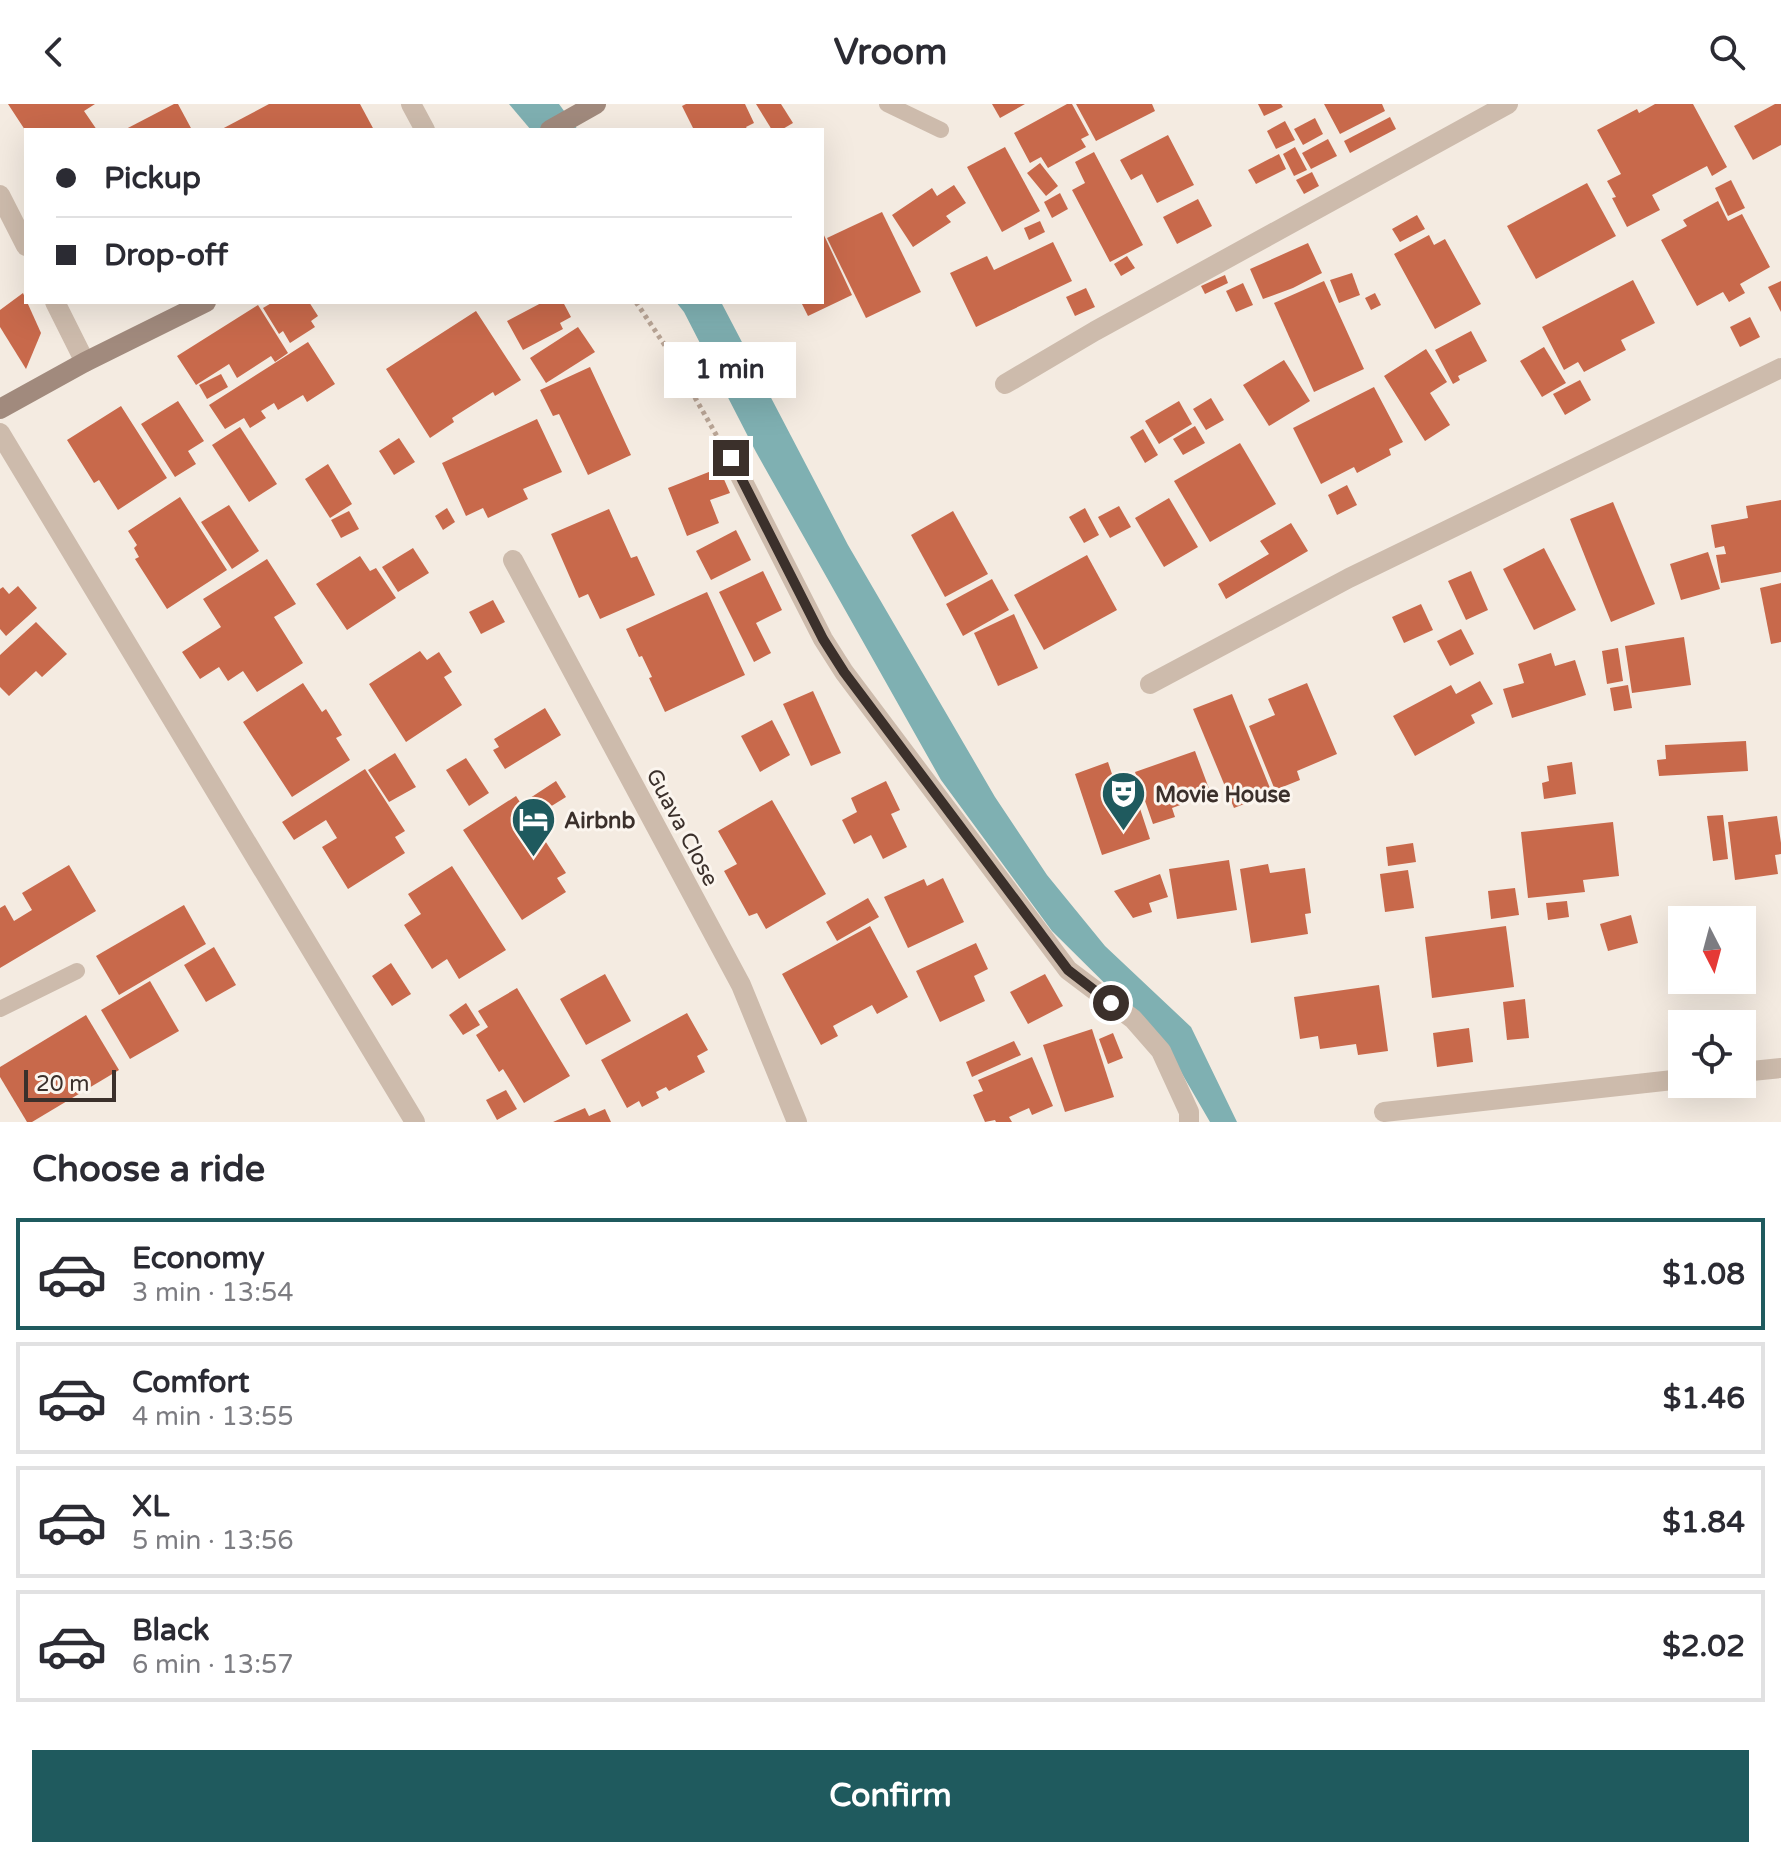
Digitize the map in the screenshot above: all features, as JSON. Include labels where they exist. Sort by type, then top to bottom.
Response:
[{"type":"street","points":[[411,104],[424,128]]},
{"type":"street","points":[[554,128],[596,104]]},
{"type":"street","points":[[1005,384],[1494,107]]},
{"type":"street","points":[[0,195],[24,242]]},
{"type":"street","points":[[56,304],[85,362]]},
{"type":"street","points":[[0,409],[85,362],[202,304]]},
{"type":"street","points":[[1150,684],[1349,578],[1781,368]]},
{"type":"street","points":[[0,433],[415,1122]]},
{"type":"street","points":[[731,458],[823,639],[844,672],[1068,970],[1133,1019],[1161,1051],[1189,1112],[1189,1122]]},
{"type":"street","name":"Guava Close","points":[[513,560],[741,985],[797,1122]]},
{"type":"street","points":[[1756,1071],[1781,1068]]},
{"type":"street","points":[[1384,1112],[1668,1081]]},
{"type":"lane","points":[[887,104],[941,130]]},
{"type":"lane","points":[[0,1009],[77,971]]},
{"type":"path","points":[[637,304],[731,458]]},
{"type":"water","points":[[509,104],[559,104],[577,128],[529,128]]},
{"type":"water","points":[[678,304],[722,304],[848,545],[995,797],[1047,875],[1105,946],[1191,1027],[1237,1122],[1210,1122],[1163,1041],[1052,931],[941,780],[756,452]]},
{"type":"building","points":[[8,104],[95,104],[84,111],[96,128],[24,128]]},
{"type":"building","points":[[178,104],[191,128],[128,128]]},
{"type":"building","points":[[269,104],[360,104],[373,128],[224,128]]},
{"type":"building","points":[[745,104],[754,123],[747,128],[693,128],[682,106]]},
{"type":"building","points":[[756,104],[781,104],[793,123],[784,128],[771,128]]},
{"type":"building","points":[[992,104],[1025,104],[1000,118]]},
{"type":"building","points":[[1072,104],[1089,135],[1081,139],[1086,147],[1048,168],[1041,157],[1030,163],[1014,133]]},
{"type":"building","points":[[1076,104],[1152,104],[1155,111],[1096,141]]},
{"type":"building","points":[[1258,104],[1281,104],[1283,107],[1264,116]]},
{"type":"building","points":[[1324,104],[1382,104],[1385,111],[1340,134]]},
{"type":"building","points":[[1655,104],[1693,104],[1727,167],[1712,176],[1707,166],[1652,195],[1660,210],[1627,227],[1607,181],[1621,174],[1597,130],[1637,109],[1639,113]]},
{"type":"building","points":[[1775,104],[1781,104],[1781,145],[1753,160],[1734,126]]},
{"type":"building","points":[[1390,117],[1396,129],[1350,153],[1344,141]]},
{"type":"building","points":[[1315,118],[1323,134],[1303,145],[1294,129]]},
{"type":"building","points":[[1285,121],[1295,140],[1276,149],[1267,131]]},
{"type":"building","points":[[1168,135],[1194,185],[1157,203],[1142,174],[1131,180],[1120,160]]},
{"type":"building","points":[[1328,139],[1337,156],[1311,169],[1302,153]]},
{"type":"building","points":[[1005,147],[1040,211],[1002,232],[967,167]]},
{"type":"building","points":[[1295,147],[1307,170],[1294,176],[1283,154]]},
{"type":"building","points":[[1094,152],[1143,245],[1110,262],[1072,190],[1085,183],[1075,162]]},
{"type":"building","points":[[1279,154],[1286,169],[1256,184],[1248,170]]},
{"type":"building","points":[[1040,163],[1058,186],[1046,196],[1027,173]]},
{"type":"building","points":[[1312,172],[1319,186],[1304,194],[1296,180]]},
{"type":"building","points":[[1731,180],[1745,208],[1728,216],[1715,188]]},
{"type":"building","points":[[1587,183],[1616,236],[1536,279],[1507,226]]},
{"type":"building","points":[[954,185],[966,203],[946,216],[951,222],[913,247],[892,215],[932,188],[937,196]]},
{"type":"building","points":[[1060,193],[1068,209],[1052,218],[1044,202]]},
{"type":"building","points":[[1198,199],[1212,226],[1177,244],[1163,217]]},
{"type":"building","points":[[1718,201],[1728,221],[1742,214],[1770,267],[1740,284],[1745,293],[1729,302],[1723,292],[1697,306],[1661,240],[1687,226],[1683,220]]},
{"type":"building","points":[[882,212],[921,292],[866,318],[827,238]]},
{"type":"building","points":[[1417,215],[1425,229],[1400,242],[1392,229]]},
{"type":"building","points":[[1040,221],[1045,232],[1029,240],[1024,228]]},
{"type":"building","points":[[824,235],[852,295],[808,316],[802,304],[824,304]]},
{"type":"building","points":[[1429,235],[1434,245],[1445,239],[1481,304],[1435,329],[1394,254]]},
{"type":"building","points":[[1053,242],[1072,281],[976,327],[950,273],[987,256],[994,270]]},
{"type":"building","points":[[1308,243],[1322,273],[1263,299],[1250,269]]},
{"type":"building","points":[[1127,256],[1135,268],[1121,276],[1114,264]]},
{"type":"building","points":[[1352,273],[1360,295],[1339,303],[1330,280]]},
{"type":"building","points":[[1225,275],[1228,283],[1205,294],[1201,286]]},
{"type":"building","points":[[1633,280],[1655,323],[1621,340],[1626,350],[1584,372],[1578,362],[1564,370],[1542,327]]},
{"type":"building","points":[[1324,281],[1364,369],[1314,392],[1274,303]]},
{"type":"building","points":[[1781,281],[1781,312],[1768,287]]},
{"type":"building","points":[[1243,283],[1253,305],[1236,312],[1226,291]]},
{"type":"building","points":[[1086,288],[1095,307],[1075,316],[1066,297]]},
{"type":"building","points":[[23,293],[24,304],[28,304],[41,333],[26,369],[0,327],[0,310]]},
{"type":"building","points":[[1375,293],[1381,305],[1371,310],[1365,298]]},
{"type":"building","points":[[270,304],[310,304],[318,316],[311,321],[315,327],[290,343],[283,331],[279,334],[263,308]]},
{"type":"building","points":[[539,304],[564,304],[571,317],[560,323],[563,329],[523,350],[507,321]]},
{"type":"building","points":[[258,305],[288,353],[275,362],[271,356],[237,378],[229,364],[196,385],[177,356]]},
{"type":"building","points":[[476,311],[521,380],[495,396],[493,392],[452,418],[454,422],[430,438],[386,369]]},
{"type":"building","points":[[1750,317],[1760,337],[1740,347],[1730,327]]},
{"type":"building","points":[[578,327],[595,352],[546,383],[530,358]]},
{"type":"building","points":[[1471,331],[1487,361],[1458,376],[1460,380],[1453,384],[1435,350]]},
{"type":"building","points":[[308,342],[335,384],[307,402],[303,395],[278,410],[274,403],[261,411],[266,418],[250,428],[244,418],[225,429],[209,405]]},
{"type":"building","points":[[1544,347],[1566,383],[1542,397],[1520,361]]},
{"type":"building","points":[[1426,349],[1447,382],[1430,393],[1450,425],[1425,441],[1384,376]]},
{"type":"building","points":[[1284,360],[1310,401],[1269,426],[1243,385]]},
{"type":"building","points":[[590,367],[631,455],[588,475],[559,414],[553,416],[540,390]]},
{"type":"building","points":[[221,374],[228,387],[207,399],[199,385]]},
{"type":"building","points":[[1580,380],[1591,400],[1565,415],[1553,394]]},
{"type":"building","points":[[1374,387],[1403,442],[1389,449],[1391,455],[1357,473],[1354,467],[1321,484],[1293,428]]},
{"type":"building","points":[[1211,398],[1224,420],[1206,430],[1193,409]]},
{"type":"building","points":[[178,401],[204,441],[188,451],[196,464],[175,477],[141,424]]},
{"type":"building","points":[[1179,401],[1192,424],[1159,444],[1145,421]]},
{"type":"building","points":[[121,406],[167,478],[118,510],[99,480],[94,483],[67,440]]},
{"type":"building","points":[[537,419],[562,472],[523,489],[528,499],[488,518],[483,508],[466,516],[442,463]]},
{"type":"building","points":[[1195,426],[1205,443],[1183,455],[1173,439]]},
{"type":"building","points":[[240,427],[277,484],[249,502],[212,445]]},
{"type":"building","points":[[1143,429],[1158,455],[1145,463],[1130,437]]},
{"type":"building","points":[[399,438],[415,462],[394,475],[379,451]]},
{"type":"building","points":[[1240,443],[1276,504],[1210,542],[1174,481]]},
{"type":"building","points":[[328,464],[352,504],[330,518],[305,479]]},
{"type":"building","points":[[719,468],[730,493],[710,500],[719,523],[687,536],[668,488]]},
{"type":"building","points":[[1347,485],[1357,505],[1337,515],[1328,495]]},
{"type":"building","points":[[180,497],[227,570],[167,609],[135,559],[139,557],[134,548],[137,545],[128,531]]},
{"type":"building","points":[[1169,498],[1198,547],[1164,567],[1135,518]]},
{"type":"building","points":[[1781,500],[1781,572],[1721,583],[1716,555],[1726,554],[1724,546],[1715,548],[1711,525],[1748,518],[1746,506]]},
{"type":"building","points":[[1613,502],[1655,604],[1611,622],[1570,519]]},
{"type":"building","points":[[229,505],[259,551],[232,569],[201,522]]},
{"type":"building","points":[[1119,506],[1131,527],[1110,538],[1098,517]]},
{"type":"building","points":[[447,508],[455,522],[443,530],[435,516]]},
{"type":"building","points":[[1085,508],[1099,535],[1084,543],[1069,517]]},
{"type":"building","points":[[609,509],[631,558],[637,556],[655,595],[600,619],[588,594],[579,598],[551,534]]},
{"type":"building","points":[[349,511],[359,529],[341,538],[331,520]]},
{"type":"building","points":[[953,511],[988,574],[945,597],[911,535]]},
{"type":"building","points":[[1291,523],[1308,551],[1226,599],[1218,584],[1269,554],[1260,541]]},
{"type":"building","points":[[736,530],[751,560],[711,580],[696,551]]},
{"type":"building","points":[[413,548],[429,573],[398,592],[382,567]]},
{"type":"building","points":[[1544,548],[1576,610],[1534,630],[1503,569]]},
{"type":"building","points":[[1708,552],[1720,589],[1681,600],[1670,564]]},
{"type":"building","points":[[1087,555],[1117,610],[1044,650],[1014,595]]},
{"type":"building","points":[[360,556],[370,571],[376,568],[396,598],[347,630],[316,584]]},
{"type":"building","points":[[267,559],[296,604],[274,617],[303,663],[257,692],[243,671],[228,681],[219,667],[200,679],[182,652],[221,627],[203,599]]},
{"type":"building","points":[[763,571],[782,610],[756,623],[771,653],[754,662],[719,592]]},
{"type":"building","points":[[1471,571],[1488,610],[1466,620],[1448,581]]},
{"type":"building","points":[[992,579],[1009,610],[963,636],[946,604]]},
{"type":"building","points":[[1781,583],[1781,642],[1771,644],[1760,588]]},
{"type":"building","points":[[18,586],[37,608],[6,636],[0,629],[0,589],[3,587],[9,594]]},
{"type":"building","points":[[707,592],[745,675],[665,712],[649,678],[652,677],[626,629]]},
{"type":"building","points":[[493,600],[505,622],[481,634],[469,612]]},
{"type":"building","points":[[1421,604],[1433,630],[1404,643],[1392,617]]},
{"type":"building","points":[[1014,614],[1038,668],[998,686],[974,633]]},
{"type":"building","points":[[36,622],[67,654],[42,677],[36,671],[9,696],[0,687],[0,655]]},
{"type":"building","points":[[1461,629],[1474,654],[1450,666],[1437,641]]},
{"type":"building","points":[[1684,637],[1691,685],[1632,693],[1625,646]]},
{"type":"building","points":[[1618,648],[1623,681],[1607,684],[1602,651]]},
{"type":"building","points":[[420,651],[427,660],[439,652],[452,672],[444,677],[462,705],[406,742],[369,684]]},
{"type":"building","points":[[1551,653],[1555,666],[1575,660],[1586,695],[1512,718],[1503,689],[1524,683],[1518,664]]},
{"type":"building","points":[[1480,681],[1493,704],[1471,715],[1475,723],[1415,756],[1393,716],[1451,685],[1456,694]]},
{"type":"building","points":[[303,683],[322,712],[326,709],[342,735],[336,738],[350,760],[292,797],[243,722]]},
{"type":"building","points":[[1307,683],[1337,754],[1297,771],[1300,780],[1275,790],[1249,726],[1275,715],[1268,699]]},
{"type":"building","points":[[1628,685],[1632,708],[1614,711],[1610,688]]},
{"type":"building","points":[[813,691],[841,753],[811,766],[783,704]]},
{"type":"building","points":[[1232,694],[1272,793],[1234,808],[1193,709]]},
{"type":"building","points":[[545,708],[561,735],[505,769],[493,750],[499,747],[494,739]]},
{"type":"building","points":[[772,720],[790,755],[760,772],[741,736]]},
{"type":"building","points":[[1746,741],[1748,771],[1659,776],[1657,760],[1666,759],[1665,745]]},
{"type":"building","points":[[1195,751],[1211,794],[1172,808],[1175,817],[1153,824],[1135,772]]},
{"type":"building","points":[[395,753],[416,787],[389,802],[368,770]]},
{"type":"building","points":[[466,758],[489,793],[469,806],[446,770]]},
{"type":"building","points":[[1108,762],[1113,777],[1128,772],[1150,839],[1102,855],[1075,774]]},
{"type":"building","points":[[1572,762],[1576,794],[1544,799],[1542,783],[1549,781],[1547,766]]},
{"type":"building","points":[[365,769],[405,831],[395,837],[405,853],[348,889],[322,847],[337,838],[326,820],[294,840],[282,822]]},
{"type":"building","points":[[556,781],[566,797],[537,815],[527,800]]},
{"type":"building","points":[[886,781],[900,810],[891,814],[907,847],[883,859],[871,835],[854,844],[842,820],[857,812],[851,798]]},
{"type":"building","points":[[516,796],[566,873],[557,878],[566,892],[522,920],[463,830]]},
{"type":"building","points":[[772,800],[826,894],[766,929],[757,913],[749,916],[724,871],[737,864],[718,831]]},
{"type":"building","points":[[1723,815],[1728,859],[1713,861],[1707,816]]},
{"type":"building","points":[[1777,816],[1781,843],[1781,854],[1775,855],[1778,874],[1735,880],[1728,822]]},
{"type":"building","points":[[1613,822],[1619,876],[1583,880],[1585,892],[1528,898],[1521,832]]},
{"type":"building","points":[[1413,843],[1416,862],[1388,866],[1386,847]]},
{"type":"building","points":[[1229,860],[1237,910],[1177,919],[1169,869]]},
{"type":"building","points":[[1268,864],[1270,873],[1305,868],[1311,913],[1305,914],[1308,934],[1251,943],[1240,869]]},
{"type":"building","points":[[69,865],[96,911],[0,968],[0,908],[5,905],[14,921],[32,910],[22,893]]},
{"type":"building","points":[[452,866],[506,950],[459,979],[447,959],[432,969],[404,925],[421,914],[408,894]]},
{"type":"building","points":[[1408,870],[1414,908],[1385,912],[1380,874]]},
{"type":"building","points":[[1160,874],[1168,897],[1149,903],[1152,912],[1133,918],[1114,891]]},
{"type":"building","points":[[943,878],[964,922],[908,948],[884,897],[924,879],[927,886]]},
{"type":"building","points":[[1515,888],[1519,915],[1491,919],[1488,891]]},
{"type":"building","points":[[868,898],[879,917],[837,941],[826,922]]},
{"type":"building","points":[[1567,901],[1569,917],[1548,920],[1546,903]]},
{"type":"building","points":[[184,905],[206,944],[119,995],[96,956]]},
{"type":"building","points":[[1631,915],[1638,943],[1608,951],[1600,924]]},
{"type":"building","points":[[870,926],[908,997],[877,1014],[872,1005],[833,1026],[838,1036],[821,1045],[782,974]]},
{"type":"building","points":[[1506,926],[1514,987],[1432,998],[1425,937]]},
{"type":"building","points":[[976,943],[988,969],[974,976],[985,1001],[940,1022],[916,971]]},
{"type":"building","points":[[214,947],[236,985],[206,1002],[184,965]]},
{"type":"building","points":[[391,963],[411,994],[392,1006],[372,976]]},
{"type":"building","points":[[605,974],[631,1021],[586,1045],[560,999]]},
{"type":"building","points":[[1045,974],[1063,1006],[1028,1024],[1010,992]]},
{"type":"building","points":[[150,981],[179,1031],[130,1059],[101,1010]]},
{"type":"building","points":[[1379,985],[1388,1051],[1358,1055],[1356,1044],[1320,1049],[1318,1036],[1300,1039],[1294,997]]},
{"type":"building","points":[[517,988],[570,1076],[524,1103],[503,1069],[499,1072],[476,1035],[488,1027],[478,1011]]},
{"type":"building","points":[[1525,999],[1529,1038],[1507,1040],[1503,1002]]},
{"type":"building","points":[[466,1003],[480,1025],[463,1035],[449,1015]]},
{"type":"building","points":[[687,1013],[708,1050],[697,1056],[705,1072],[669,1091],[666,1087],[656,1092],[659,1098],[642,1107],[639,1101],[627,1108],[601,1060]]},
{"type":"building","points":[[86,1015],[119,1070],[32,1122],[27,1122],[0,1077],[0,1067]]},
{"type":"building","points":[[1469,1028],[1473,1062],[1437,1067],[1433,1033]]},
{"type":"building","points":[[1092,1029],[1114,1097],[1065,1112],[1043,1045]]},
{"type":"building","points":[[1113,1033],[1123,1058],[1108,1064],[1099,1039]]},
{"type":"building","points":[[1014,1041],[1021,1055],[972,1077],[966,1062]]},
{"type":"building","points":[[1032,1057],[1053,1106],[1032,1115],[1029,1108],[1009,1117],[1012,1122],[985,1122],[973,1095],[983,1091],[978,1080]]},
{"type":"building","points":[[506,1090],[517,1109],[497,1120],[486,1100]]},
{"type":"building","points":[[585,1108],[589,1116],[605,1109],[611,1122],[553,1122]]},
{"type":"place","name":"Movie House","points":[[1124,833]]},
{"type":"place","name":"Airbnb","points":[[533,859]]},
{"type":"route","points":[[731,458],[823,639],[844,672],[1068,970],[1111,1003]]}]
